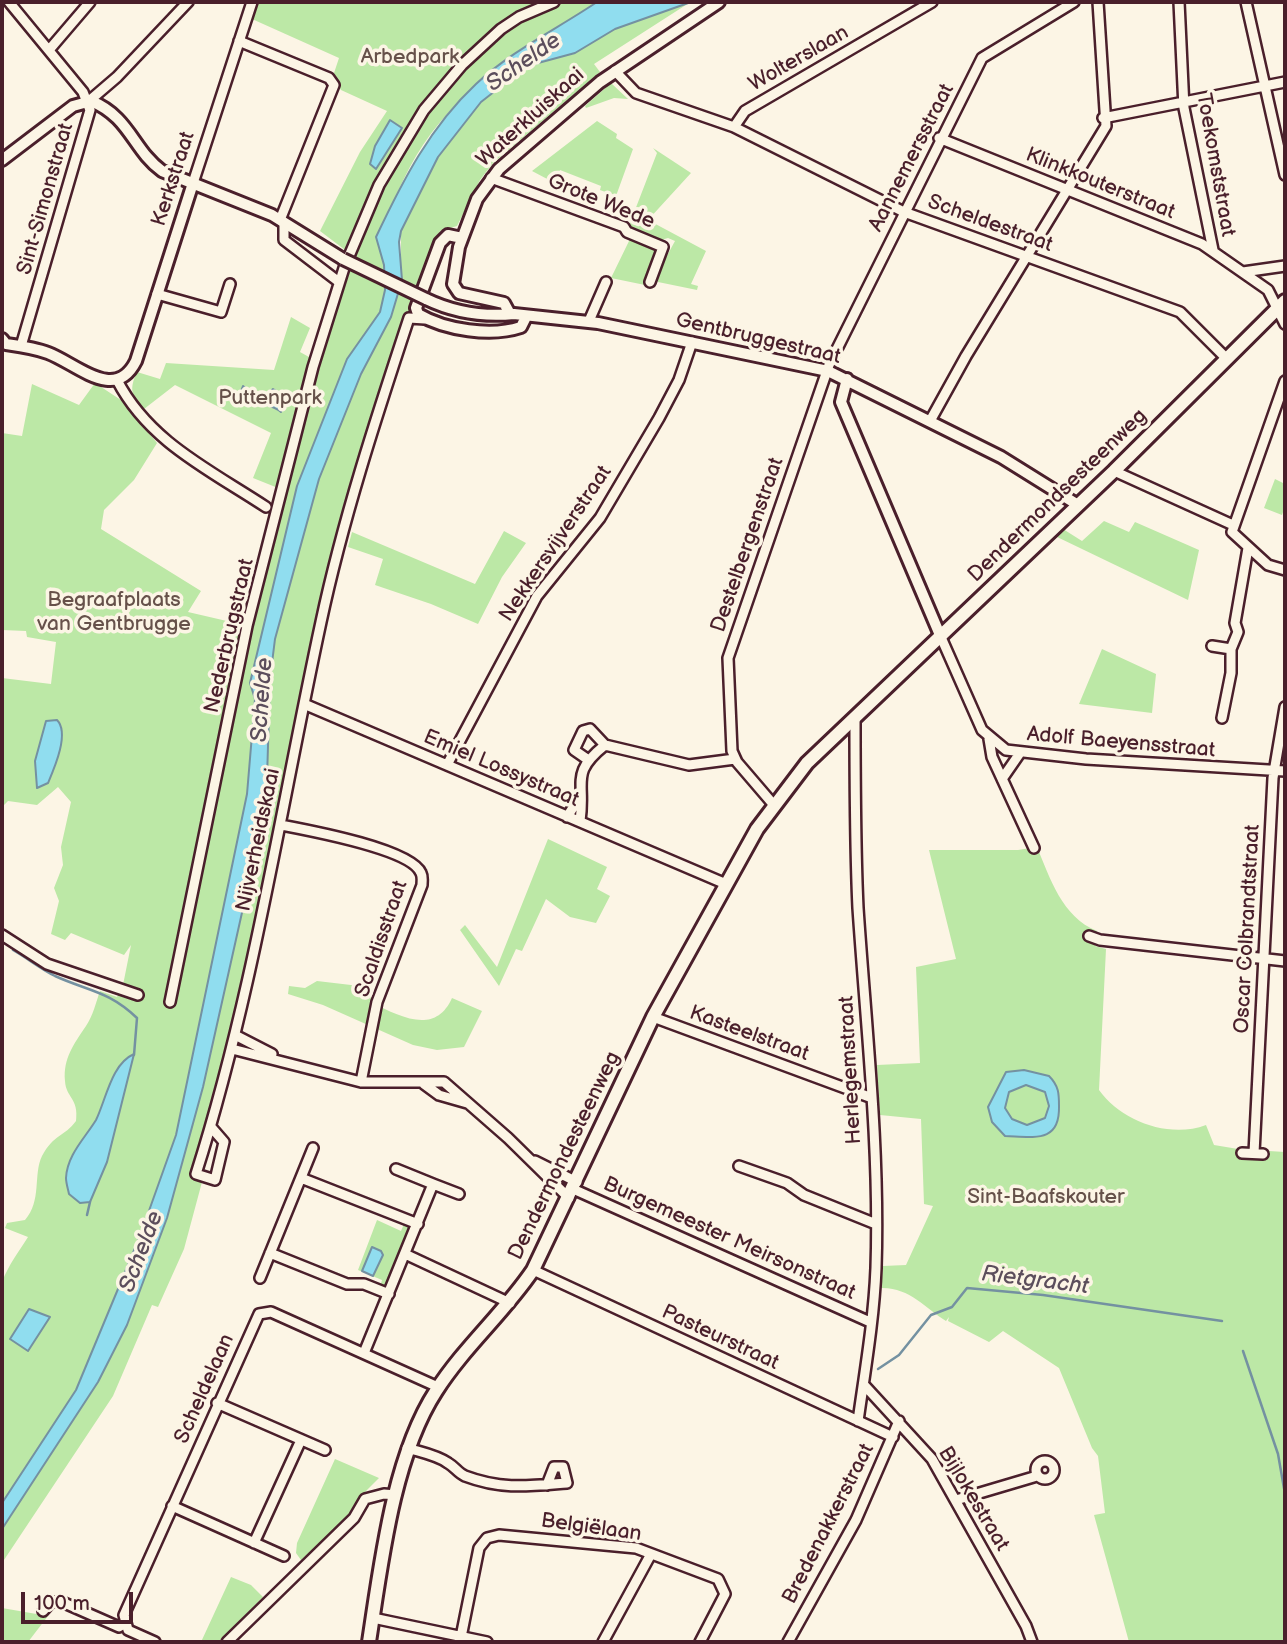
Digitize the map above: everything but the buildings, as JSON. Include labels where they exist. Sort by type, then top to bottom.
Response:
[{"type":"main road","name":"Dendermondsesteenweg","points":[[773,804],[807,763],[1114,471],[1280,306]]},
{"type":"main road","name":"Dendermondesteenweg","points":[[369,1642],[407,1448],[438,1387],[510,1303],[533,1270],[653,1017],[773,804]]},
{"type":"street","points":[[9,2],[89,101]]},
{"type":"street","points":[[49,50],[90,2]]},
{"type":"street","points":[[2,159],[73,106],[89,101],[117,77],[188,2]]},
{"type":"street","name":"Kerkstraat","points":[[117,380],[133,368],[252,2]]},
{"type":"street","name":"Nederbrugstraat","points":[[170,1002],[247,626],[313,368],[343,264],[379,185],[424,110],[462,65],[501,29],[519,17],[554,2]]},
{"type":"street","name":"Waterkluiskaai","points":[[510,314],[504,303],[463,295],[454,288],[453,281],[462,237],[477,199],[491,178],[513,155],[615,71],[719,2]]},
{"type":"street","name":"Wolterslaan","points":[[734,127],[745,111],[932,2]]},
{"type":"street","name":"Aannemersstraat","points":[[828,371],[939,138],[982,58],[1074,2]]},
{"type":"street","points":[[930,421],[1106,125],[1103,118],[1098,2]]},
{"type":"street","name":"Toekomststraat","points":[[1179,2],[1184,101],[1213,250]]},
{"type":"street","points":[[1247,2],[1264,84],[1281,141],[1285,175]]},
{"type":"street","points":[[239,41],[333,80],[332,94],[282,222],[284,240],[339,282]]},
{"type":"street","points":[[615,71],[636,93],[734,127]]},
{"type":"street","points":[[1103,118],[1264,84],[1285,82]]},
{"type":"street","name":"Gentbruggestraat","points":[[89,101],[125,124],[150,162],[162,171],[282,222],[343,264],[426,299],[471,314],[510,314],[589,321],[828,371],[1001,457],[1078,505]]},
{"type":"street","name":"Sint-Simonstraat","points":[[21,346],[90,110],[89,101]]},
{"type":"street","name":"Scheldestraat","points":[[734,127],[904,212],[1180,312],[1226,358]]},
{"type":"street","name":"Klinkkouterstraat","points":[[939,138],[1213,250],[1273,296],[1280,306],[1285,324]]},
{"type":"street","name":"Grote Wede","points":[[491,178],[624,227],[627,232],[663,247],[650,282]]},
{"type":"street","points":[[462,237],[448,235],[440,243],[416,308],[418,314],[426,319],[467,329],[503,332],[521,327],[526,317]]},
{"type":"street","points":[[1243,272],[1285,265]]},
{"type":"street","points":[[589,321],[606,282]]},
{"type":"street","points":[[157,294],[221,312],[230,284]]},
{"type":"street","points":[[503,332],[510,314]]},
{"type":"street","name":"Nijverheidskaai","points":[[211,1128],[224,1142],[215,1180],[196,1174],[232,1049],[335,560],[364,455],[409,318],[426,319]]},
{"type":"street","points":[[2,340],[6,344],[43,351],[102,381],[117,380],[124,394],[164,441],[266,507]]},
{"type":"street","name":"Nekkersvijverstraat","points":[[447,765],[537,596],[600,518],[659,418],[679,380],[692,342]]},
{"type":"street","name":"Destelbergenstraat","points":[[733,755],[728,658],[828,371]]},
{"type":"street","points":[[847,379],[841,402],[940,635],[982,730],[989,738],[992,757],[1034,848]]},
{"type":"street","points":[[1285,381],[1232,532],[1268,565],[1285,570]]},
{"type":"street","points":[[1114,471],[1233,524]]},
{"type":"street","points":[[1222,718],[1231,673],[1231,649],[1238,632],[1235,623],[1248,548]]},
{"type":"street","points":[[1212,646],[1231,649]]},
{"type":"street","name":"Emiel Lossystraat","points":[[304,704],[726,884]]},
{"type":"street","name":"Oscar Colbrandtstraat","points":[[1242,1153],[1259,1154],[1264,958],[1274,772],[1285,707]]},
{"type":"street","name":"Herlegemstraat","points":[[855,717],[856,865],[872,1098],[876,1224],[876,1268],[865,1386],[858,1421]]},
{"type":"street","points":[[587,759],[574,750],[583,732],[590,729],[605,744],[689,765],[708,763],[733,755],[773,804]]},
{"type":"street","name":"Adolf Baeyensstraat","points":[[989,738],[1020,753],[1285,771]]},
{"type":"street","points":[[580,821],[582,772],[587,759],[605,744]]},
{"type":"street","points":[[1002,779],[1020,753]]},
{"type":"street","points":[[567,817],[581,794]]},
{"type":"street","name":"Scaldisstraat","points":[[281,825],[359,841],[414,865],[421,873],[422,884],[377,1002],[361,1082]]},
{"type":"street","points":[[2,935],[47,964],[138,995]]},
{"type":"street","points":[[1089,936],[1100,940],[1285,961]]},
{"type":"street","name":"Kasteelstraat","points":[[653,1017],[872,1098]]},
{"type":"street","points":[[235,1035],[279,1059]]},
{"type":"street","points":[[232,1049],[361,1082],[424,1084],[439,1095],[468,1104],[527,1157],[573,1190]]},
{"type":"street","points":[[260,1278],[313,1148]]},
{"type":"street","name":"Burgemeester Meirsonstraat","points":[[527,1157],[573,1190],[870,1322]]},
{"type":"street","points":[[739,1166],[787,1183],[804,1195],[876,1224]]},
{"type":"street","points":[[396,1168],[459,1194]]},
{"type":"street","points":[[301,1178],[418,1224]]},
{"type":"street","points":[[364,1353],[433,1184]]},
{"type":"street","points":[[270,1252],[346,1284],[365,1284],[389,1294]]},
{"type":"street","points":[[405,1254],[510,1303]]},
{"type":"street","name":"Pasteurstraat","points":[[533,1270],[893,1437]]},
{"type":"street","name":"Scheldelaan","points":[[124,1624],[124,1615],[217,1403],[257,1317],[263,1312],[271,1312],[438,1387]]},
{"type":"street","name":"Bijlokestraat","points":[[865,1386],[932,1459],[1026,1626],[1032,1642]]},
{"type":"street","points":[[217,1403],[325,1450]]},
{"type":"street","name":"Bredenakkerstraat","points":[[788,1642],[856,1520],[899,1421]]},
{"type":"street","points":[[254,1542],[301,1440]]},
{"type":"street","points":[[407,1448],[448,1462],[461,1475],[497,1487],[547,1485]]},
{"type":"street","points":[[956,1500],[1030,1481],[1038,1476]]},
{"type":"street","points":[[227,1642],[354,1518],[365,1499],[384,1493],[396,1495]]},
{"type":"street","points":[[172,1506],[284,1556]]},
{"type":"street","name":"Belgiëlaan","points":[[460,1639],[479,1548],[487,1538],[499,1535],[636,1548],[718,1579],[724,1586],[725,1594],[700,1642]]},
{"type":"street","points":[[603,1642],[651,1554]]},
{"type":"street","points":[[43,1611],[51,1602],[62,1602],[118,1627],[124,1624],[128,1630],[155,1642]]},
{"type":"street","points":[[373,1618],[460,1639],[487,1642]]},
{"type":"green space","points":[[257,2],[597,2],[503,65],[460,101],[440,122],[416,156],[377,237],[384,265],[385,290],[380,312],[347,359],[297,486],[250,683],[255,699],[247,794],[176,1135],[140,1236],[76,1390],[2,1503],[2,1282],[28,1237],[5,1228],[7,1223],[25,1220],[30,1213],[34,1205],[42,1156],[76,1121],[76,1107],[65,1081],[68,1058],[91,1018],[100,991],[117,997],[123,985],[131,945],[124,955],[71,933],[65,940],[51,934],[59,901],[54,888],[63,865],[61,847],[71,802],[58,787],[37,805],[8,801],[2,807],[2,678],[51,684],[56,642],[27,637],[26,631],[2,630],[2,433],[22,436],[32,384],[79,405],[95,383],[124,402],[157,443],[134,480],[104,510],[101,529],[201,591],[188,612],[244,625],[169,995],[176,1003],[257,607],[331,323],[349,270],[361,262],[320,231],[360,152],[387,111],[341,90],[333,76],[339,58],[252,19]],"holes":[[[29,1309],[50,1317],[28,1351],[10,1339]]]},
{"type":"green space","points":[[689,3],[594,64],[600,72],[493,163],[480,180],[457,226],[440,231],[380,392],[332,558],[234,1021],[193,1173],[202,1182],[184,1249],[158,1307],[152,1305],[113,1396],[2,1563],[2,1529],[98,1382],[127,1325],[167,1218],[203,1087],[256,850],[267,779],[270,679],[275,639],[319,479],[361,374],[391,317],[401,259],[401,231],[438,157],[481,102],[527,66],[575,53],[615,29]]},
{"type":"green space","points":[[611,83],[628,99],[614,98],[586,108],[585,106]]},
{"type":"green space","points":[[597,121],[633,149],[616,196],[600,190],[601,186],[560,170],[557,176],[553,174],[551,181],[532,171]]},
{"type":"green space","points":[[653,148],[691,173],[648,220],[706,251],[691,284],[698,286],[697,290],[658,282],[656,276],[675,241],[668,238],[661,240],[631,228],[630,223],[657,153]]},
{"type":"green space","points":[[630,239],[655,249],[657,253],[645,285],[611,278]]},
{"type":"green space","name":"Puttenpark","points":[[291,317],[310,328],[300,352],[309,357],[310,367],[278,488],[253,478],[271,433],[175,385],[144,409],[136,400],[132,388],[137,372],[160,379],[166,363],[274,370]]},
{"type":"green space","points":[[1275,479],[1285,484],[1285,506],[1282,515],[1264,508]]},
{"type":"green space","points":[[1104,521],[1129,532],[1135,522],[1199,550],[1188,600],[1055,536],[1063,529],[1082,541]]},
{"type":"green space","points":[[504,531],[526,543],[502,577],[478,624],[375,585],[383,559],[348,547],[352,532],[475,584]]},
{"type":"green space","points":[[1102,649],[1156,674],[1152,713],[1079,704]]},
{"type":"green space","points":[[548,839],[607,867],[597,889],[610,896],[596,923],[570,917],[546,899],[522,951],[516,949],[499,986],[460,930],[465,925],[497,967]]},
{"type":"green space","name":"Sint-Baafskouter","points":[[1037,847],[1052,884],[1066,906],[1085,925],[1097,931],[1095,946],[1106,949],[1099,1090],[1120,1111],[1147,1124],[1177,1130],[1206,1125],[1214,1145],[1238,1149],[1238,1156],[1268,1158],[1269,1151],[1285,1152],[1285,1642],[1129,1642],[1094,1515],[1105,1513],[1098,1456],[1092,1448],[1059,1368],[1003,1331],[989,1342],[948,1321],[949,1317],[946,1321],[900,1291],[881,1288],[883,1266],[906,1265],[933,1206],[924,1204],[921,1119],[880,1115],[877,1065],[920,1063],[916,967],[956,959],[929,850],[1018,850]]},
{"type":"green space","points":[[317,981],[368,987],[372,1003],[416,1020],[436,1017],[445,1010],[452,998],[482,1011],[464,1047],[437,1050],[413,1045],[323,1005],[288,994],[289,986],[305,988]]},
{"type":"green space","points":[[377,1220],[401,1231],[404,1224],[410,1229],[386,1288],[380,1287],[382,1280],[358,1270]]},
{"type":"green space","points":[[335,1459],[379,1478],[360,1497],[347,1518],[301,1560],[296,1553],[297,1543]]},
{"type":"green space","points":[[231,1577],[251,1585],[263,1597],[218,1642],[201,1642]]},
{"type":"green space","points":[[2,1608],[48,1616],[28,1642],[2,1642]]},
{"type":"water","name":"Schelde","points":[[597,2],[691,2],[615,29],[575,53],[527,66],[481,102],[438,157],[401,231],[399,242],[402,280],[391,317],[361,374],[319,479],[275,639],[270,679],[267,779],[256,850],[203,1087],[167,1218],[127,1325],[98,1382],[2,1529],[2,1503],[76,1390],[140,1236],[176,1135],[247,794],[255,699],[250,683],[297,486],[347,359],[380,312],[385,290],[384,265],[376,237],[419,155],[460,101],[504,61]]},
{"type":"water","points":[[390,120],[402,128],[376,169],[370,164],[375,146]]},
{"type":"water","points":[[243,386],[263,398],[273,389],[283,395],[281,412],[246,396],[241,391]]},
{"type":"water","points":[[57,720],[62,733],[60,751],[48,783],[37,788],[35,761],[46,721]]},
{"type":"water","points":[[134,1054],[107,1162],[90,1202],[80,1203],[69,1194],[67,1170],[77,1147],[96,1120],[115,1074],[126,1059]]},
{"type":"water","points":[[1024,1070],[1049,1076],[1055,1083],[1058,1090],[1058,1118],[1050,1132],[1036,1137],[1005,1136],[992,1122],[988,1107],[1006,1072]],"holes":[[[1026,1085],[1045,1092],[1049,1106],[1045,1118],[1027,1125],[1012,1119],[1005,1108],[1009,1092]]]},
{"type":"water","points":[[372,1247],[383,1255],[373,1276],[362,1271]]},
{"type":"water","points":[[29,1309],[50,1317],[28,1351],[10,1339]]},
{"type":"waterway","points":[[13,950],[55,976],[107,997],[127,1009],[137,1018],[134,1055]]},
{"type":"waterway","points":[[87,1215],[90,1202]]},
{"type":"waterway","name":"Rietgracht","points":[[878,1369],[899,1355],[931,1315],[952,1307],[967,1288],[1043,1295],[1222,1321]]},
{"type":"waterway","points":[[1243,1351],[1278,1454],[1285,1494]]},
{"type":"park label","name":"Arbedpark","points":[[410,58]]},
{"type":"park label","name":"Begraafplaats van Gentbrugge","points":[[114,613]]}]
